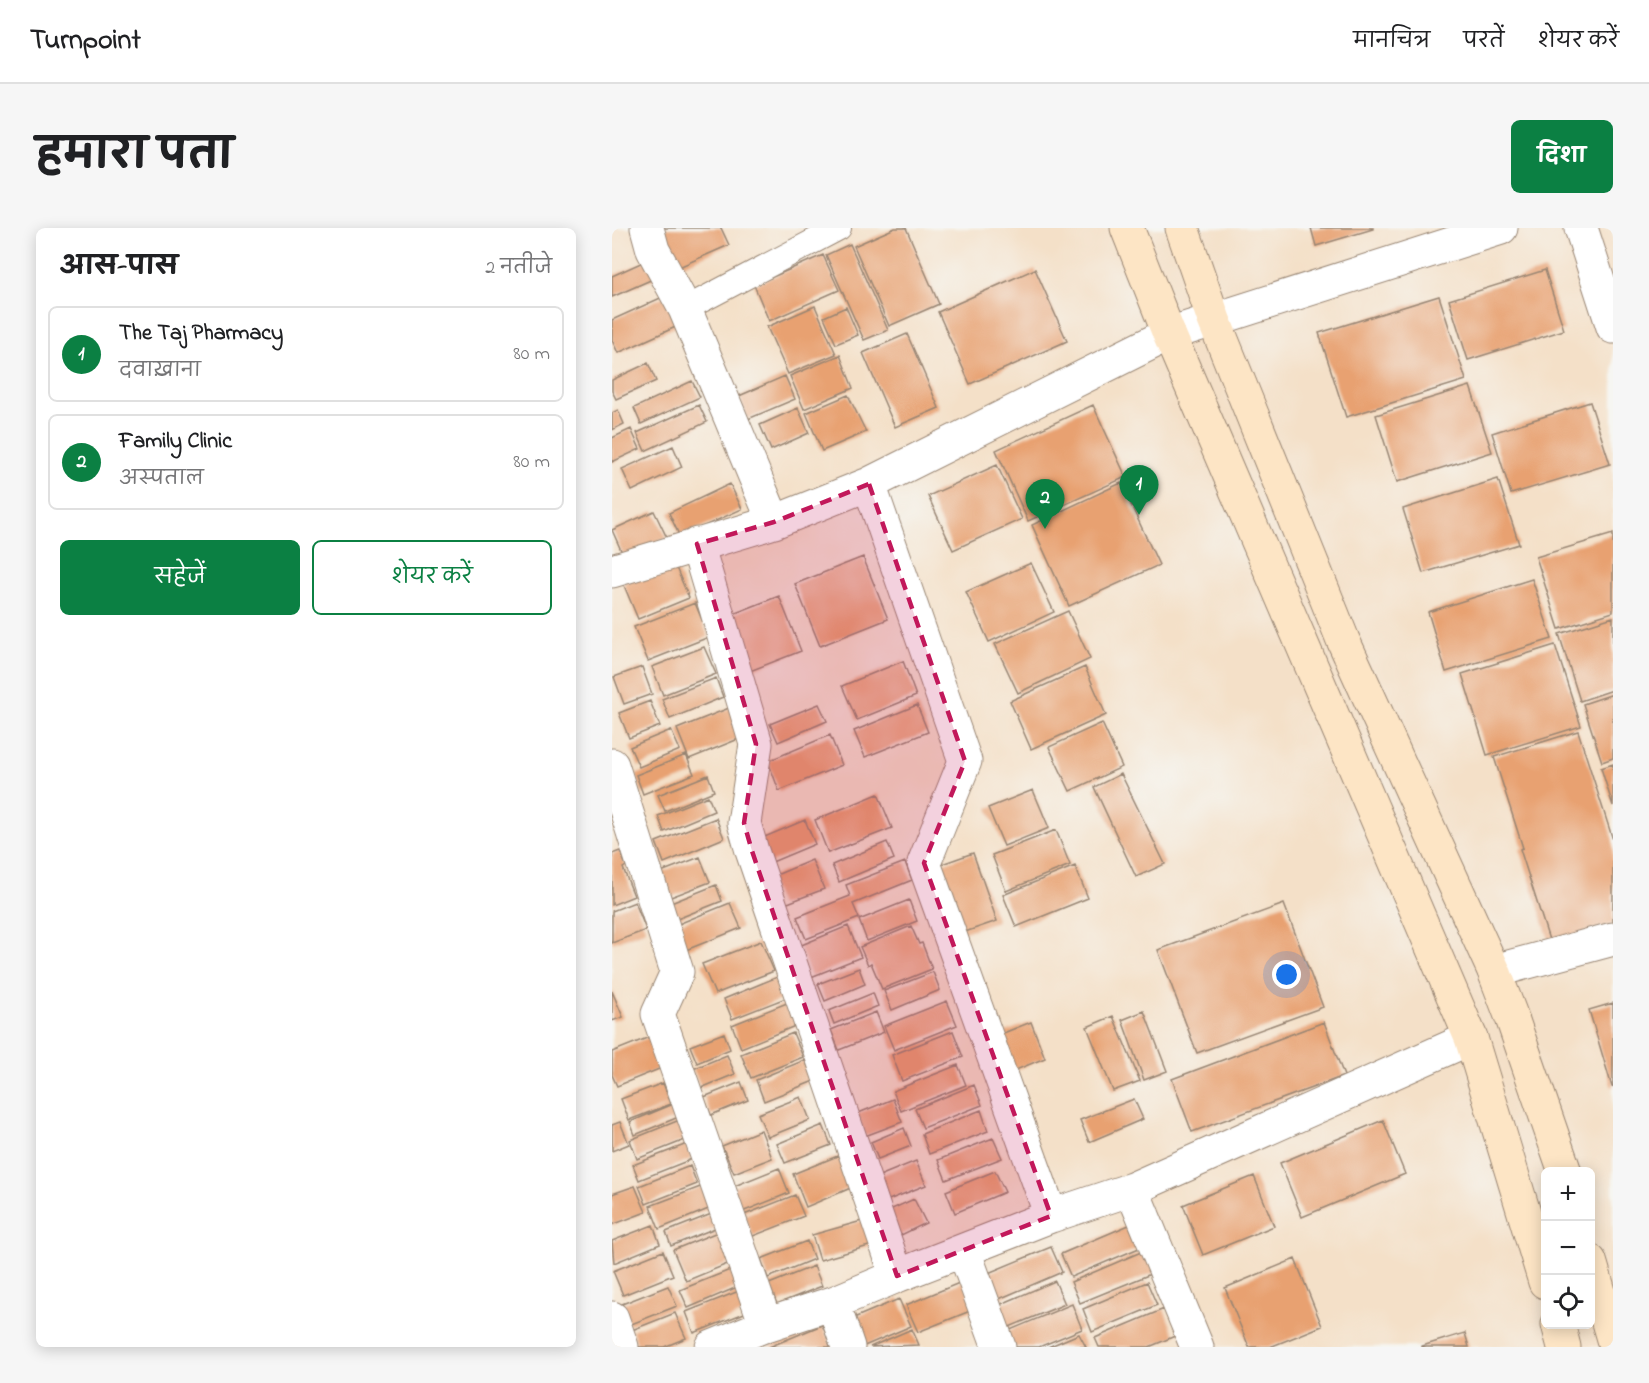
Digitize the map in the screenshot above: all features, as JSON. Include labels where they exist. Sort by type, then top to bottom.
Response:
[{"type":"main road","points":[[1127,228],[1169,334],[1471,1038],[1543,1275]]},
{"type":"main road","points":[[1182,228],[1214,320],[1343,640],[1494,971],[1563,1167]]},
{"type":"main road","points":[[1594,1275],[1613,1339]]},
{"type":"main road","points":[[1559,1329],[1564,1347]]},
{"type":"street","points":[[647,228],[653,249],[685,309],[774,522]]},
{"type":"street","points":[[612,571],[774,522],[869,484],[1169,334],[1501,228]]},
{"type":"street","points":[[1581,228],[1613,327]]},
{"type":"street","points":[[869,484],[965,761],[924,863],[1052,1216]]},
{"type":"street","points":[[697,544],[756,744],[744,823],[749,842],[897,1276]]},
{"type":"street","points":[[612,765],[677,972],[658,1014],[766,1325]]},
{"type":"street","points":[[1494,971],[1613,939]]},
{"type":"street","points":[[712,1347],[766,1325],[833,1304],[897,1276],[1052,1216],[1132,1189],[1471,1038]]},
{"type":"street","points":[[1132,1189],[1197,1347]]},
{"type":"street","points":[[964,1251],[999,1347]]},
{"type":"street","points":[[833,1304],[848,1347]]},
{"type":"street","points":[[612,1318],[622,1347]]},
{"type":"lane","points":[[685,309],[839,228]]},
{"type":"highlighted area","points":[[869,484],[965,761],[924,863],[1051,1216],[897,1276],[744,823],[756,744],[697,544],[774,522]]},
{"type":"building","points":[[653,228],[721,228],[729,245],[670,271]]},
{"type":"building","points":[[895,228],[906,228],[939,304],[889,326],[854,246]]},
{"type":"building","points":[[1311,228],[1373,228],[1373,229],[1316,246]]},
{"type":"building","points":[[850,244],[888,330],[864,340],[826,255]]},
{"type":"building","points":[[823,255],[839,290],[769,321],[754,285]]},
{"type":"building","points":[[654,257],[662,275],[612,297],[612,276]]},
{"type":"building","points":[[1035,269],[1067,341],[970,384],[938,312]]},
{"type":"building","points":[[1545,270],[1564,330],[1468,360],[1449,300]]},
{"type":"building","points":[[667,295],[680,325],[618,353],[612,340],[612,320]]},
{"type":"building","points":[[1439,296],[1466,380],[1346,417],[1319,333]]},
{"type":"building","points":[[815,306],[836,354],[788,374],[767,327]]},
{"type":"building","points":[[846,307],[858,335],[836,344],[824,317]]},
{"type":"building","points":[[907,334],[939,408],[895,427],[863,353]]},
{"type":"building","points":[[840,355],[853,388],[804,409],[790,376]]},
{"type":"building","points":[[648,363],[656,381],[616,399],[612,391],[612,380]]},
{"type":"building","points":[[785,376],[795,399],[748,419],[739,396]]},
{"type":"building","points":[[692,381],[700,397],[641,424],[634,408]]},
{"type":"building","points":[[1470,386],[1492,452],[1397,482],[1376,415]]},
{"type":"building","points":[[848,395],[866,432],[822,451],[806,413]]},
{"type":"building","points":[[1590,402],[1610,464],[1511,494],[1492,433]]},
{"type":"building","points":[[699,405],[707,422],[645,451],[637,433]]},
{"type":"building","points":[[1093,405],[1126,477],[1028,521],[996,450]]},
{"type":"building","points":[[798,408],[809,433],[771,450],[760,425]]},
{"type":"building","points":[[618,410],[624,424],[612,430],[612,413]]},
{"type":"building","points":[[631,429],[640,449],[612,462],[612,438]]},
{"type":"building","points":[[673,446],[682,467],[632,491],[622,469]]},
{"type":"building","points":[[997,465],[1022,519],[953,550],[928,496]]},
{"type":"building","points":[[1498,479],[1519,544],[1423,573],[1403,509]]},
{"type":"building","points":[[1121,483],[1159,565],[1069,606],[1032,525]]},
{"type":"building","points":[[730,484],[742,509],[680,537],[669,513]]},
{"type":"building","points":[[654,511],[667,538],[624,557],[612,530]]},
{"type":"building","points":[[1613,534],[1613,612],[1559,629],[1536,557]]},
{"type":"building","points":[[863,557],[888,619],[820,646],[795,584]]},
{"type":"building","points":[[674,563],[689,598],[638,619],[623,583]]},
{"type":"building","points":[[1031,563],[1054,612],[989,642],[966,592]]},
{"type":"building","points":[[1532,579],[1552,639],[1446,672],[1428,612]]},
{"type":"building","points":[[779,596],[801,651],[750,671],[728,616]]},
{"type":"building","points":[[695,603],[709,637],[648,661],[634,627]]},
{"type":"building","points":[[1068,611],[1090,659],[1018,693],[995,644]]},
{"type":"building","points":[[1613,617],[1613,690],[1580,701],[1559,634]]},
{"type":"building","points":[[1555,645],[1581,726],[1487,755],[1462,674]]},
{"type":"building","points":[[704,647],[716,674],[663,695],[652,667]]},
{"type":"building","points":[[903,661],[916,696],[857,720],[842,686]]},
{"type":"building","points":[[642,667],[652,694],[624,704],[614,677]]},
{"type":"building","points":[[1085,667],[1106,715],[1031,749],[1010,701]]},
{"type":"building","points":[[716,678],[723,697],[670,719],[662,699]]},
{"type":"building","points":[[1613,694],[1613,758],[1602,762],[1583,704]]},
{"type":"building","points":[[650,701],[660,726],[629,738],[619,713]]},
{"type":"building","points":[[819,704],[827,721],[778,742],[770,724]]},
{"type":"building","points":[[917,705],[928,732],[865,757],[854,731]]},
{"type":"building","points":[[734,706],[746,736],[689,759],[677,729]]},
{"type":"building","points":[[1102,723],[1122,767],[1070,791],[1049,747]]},
{"type":"building","points":[[671,730],[680,750],[639,767],[630,747]]},
{"type":"building","points":[[1578,731],[1613,840],[1613,924],[1550,943],[1494,757]]},
{"type":"building","points":[[830,735],[842,765],[779,791],[768,761]]},
{"type":"building","points":[[686,755],[694,774],[643,794],[636,775]]},
{"type":"building","points":[[1613,764],[1613,806],[1601,768]]},
{"type":"building","points":[[1121,774],[1165,864],[1136,877],[1094,787]]},
{"type":"building","points":[[708,775],[714,791],[665,811],[658,795]]},
{"type":"building","points":[[1033,790],[1049,828],[1004,846],[988,808]]},
{"type":"building","points":[[878,794],[892,828],[828,853],[815,820]]},
{"type":"building","points":[[708,796],[714,811],[664,832],[658,816]]},
{"type":"building","points":[[716,818],[724,838],[664,863],[656,842]]},
{"type":"building","points":[[805,820],[815,844],[765,865],[755,841]]},
{"type":"building","points":[[1056,830],[1070,865],[1006,891],[992,855]]},
{"type":"building","points":[[887,842],[894,859],[839,882],[832,865]]},
{"type":"building","points":[[620,851],[626,866],[623,868],[634,896],[612,905],[612,854]]},
{"type":"building","points":[[973,853],[997,921],[962,933],[939,865]]},
{"type":"building","points":[[700,857],[710,882],[671,897],[661,872]]},
{"type":"building","points":[[812,860],[824,889],[780,906],[769,878]]},
{"type":"building","points":[[905,862],[912,880],[853,904],[859,918],[806,939],[797,917],[850,896],[846,885]]},
{"type":"building","points":[[1075,866],[1088,898],[1016,927],[1003,895]]},
{"type":"building","points":[[716,885],[722,901],[672,921],[666,905]]},
{"type":"building","points":[[909,900],[917,921],[867,941],[859,920]]},
{"type":"building","points":[[635,902],[646,930],[612,943],[612,911]]},
{"type":"building","points":[[730,903],[741,928],[686,950],[676,925]]},
{"type":"building","points":[[1284,904],[1323,1007],[1197,1053],[1158,950]]},
{"type":"building","points":[[848,926],[861,957],[811,977],[799,946]]},
{"type":"building","points":[[911,926],[919,944],[922,943],[932,969],[882,989],[871,963],[868,965],[860,947]]},
{"type":"building","points":[[761,941],[774,971],[715,994],[702,964]]},
{"type":"building","points":[[859,968],[865,984],[825,1001],[818,984]]},
{"type":"building","points":[[933,972],[940,990],[892,1010],[884,991]]},
{"type":"building","points":[[787,973],[796,994],[732,1019],[724,999]]},
{"type":"building","points":[[612,991],[623,1017],[612,1021]]},
{"type":"building","points":[[873,993],[878,1006],[834,1024],[829,1011]]},
{"type":"building","points":[[792,1001],[800,1024],[741,1048],[732,1025]]},
{"type":"building","points":[[947,1001],[957,1025],[894,1050],[884,1026]]},
{"type":"building","points":[[1613,1003],[1613,1087],[1612,1087],[1589,1010]]},
{"type":"building","points":[[1144,1011],[1167,1071],[1144,1080],[1122,1020]]},
{"type":"building","points":[[876,1012],[884,1032],[839,1050],[831,1030]]},
{"type":"building","points":[[1113,1016],[1140,1081],[1113,1091],[1087,1027]]},
{"type":"building","points":[[1031,1022],[1045,1058],[1006,1074],[991,1038]]},
{"type":"building","points":[[1324,1022],[1344,1076],[1192,1132],[1172,1079]]},
{"type":"building","points":[[953,1031],[963,1057],[902,1081],[892,1055]]},
{"type":"building","points":[[724,1033],[730,1049],[697,1063],[690,1046]]},
{"type":"building","points":[[793,1033],[803,1057],[751,1078],[741,1054]]},
{"type":"building","points":[[652,1036],[664,1067],[617,1086],[612,1075],[612,1052]]},
{"type":"building","points":[[727,1055],[735,1074],[701,1088],[693,1069]]},
{"type":"building","points":[[805,1060],[814,1081],[764,1101],[756,1080]]},
{"type":"building","points":[[958,1065],[966,1085],[901,1111],[893,1091]]},
{"type":"building","points":[[741,1082],[748,1100],[711,1115],[704,1097]]},
{"type":"building","points":[[663,1083],[671,1104],[629,1120],[621,1099]]},
{"type":"building","points":[[974,1085],[982,1105],[923,1128],[915,1109]]},
{"type":"building","points":[[801,1097],[810,1120],[768,1137],[758,1114]]},
{"type":"building","points":[[893,1099],[902,1122],[865,1136],[856,1114]]},
{"type":"building","points":[[1134,1099],[1143,1119],[1089,1142],[1080,1120]]},
{"type":"building","points":[[676,1103],[681,1116],[635,1135],[630,1122]]},
{"type":"building","points":[[981,1110],[988,1131],[929,1154],[922,1134]]},
{"type":"building","points":[[682,1119],[690,1138],[637,1159],[630,1140]]},
{"type":"building","points":[[1383,1120],[1405,1174],[1302,1217],[1280,1163]]},
{"type":"building","points":[[620,1122],[629,1144],[612,1151],[612,1125]]},
{"type":"building","points":[[823,1125],[831,1145],[785,1163],[777,1144]]},
{"type":"building","points":[[904,1128],[911,1146],[878,1159],[871,1142]]},
{"type":"building","points":[[761,1130],[772,1158],[734,1173],[722,1146]]},
{"type":"building","points":[[993,1138],[1002,1158],[946,1180],[938,1160]]},
{"type":"building","points":[[687,1144],[692,1159],[639,1180],[633,1165]]},
{"type":"building","points":[[840,1155],[853,1187],[806,1207],[793,1174]]},
{"type":"building","points":[[916,1161],[926,1185],[881,1203],[872,1179]]},
{"type":"building","points":[[690,1166],[697,1184],[646,1204],[639,1186]]},
{"type":"building","points":[[779,1168],[789,1193],[742,1212],[732,1187]]},
{"type":"building","points":[[995,1171],[1005,1192],[955,1213],[946,1191]]},
{"type":"building","points":[[1254,1176],[1274,1226],[1203,1255],[1183,1205]]},
{"type":"building","points":[[635,1186],[646,1212],[612,1225],[612,1194]]},
{"type":"building","points":[[703,1186],[711,1208],[659,1229],[650,1206]]},
{"type":"building","points":[[795,1195],[804,1216],[753,1236],[744,1215]]},
{"type":"building","points":[[914,1199],[926,1223],[895,1238],[883,1213]]},
{"type":"building","points":[[719,1211],[725,1224],[671,1246],[666,1232]]},
{"type":"building","points":[[869,1219],[876,1244],[820,1260],[812,1235]]},
{"type":"building","points":[[653,1225],[660,1244],[614,1263],[612,1241]]},
{"type":"building","points":[[1129,1225],[1139,1248],[1071,1277],[1061,1254]]},
{"type":"building","points":[[725,1229],[737,1260],[686,1281],[673,1250]]},
{"type":"building","points":[[807,1241],[814,1259],[768,1278],[761,1259]]},
{"type":"building","points":[[1051,1247],[1062,1272],[992,1302],[981,1276]]},
{"type":"building","points":[[1148,1249],[1158,1271],[1080,1303],[1071,1282]]},
{"type":"building","points":[[663,1251],[673,1275],[623,1295],[613,1271]]},
{"type":"building","points":[[1295,1259],[1322,1326],[1270,1347],[1249,1347],[1225,1288]]},
{"type":"building","points":[[814,1266],[822,1286],[777,1304],[769,1284]]},
{"type":"building","points":[[735,1268],[742,1285],[688,1308],[680,1290]]},
{"type":"building","points":[[964,1281],[975,1309],[918,1332],[906,1305]]},
{"type":"building","points":[[1055,1281],[1065,1304],[1002,1330],[992,1308]]},
{"type":"building","points":[[1147,1282],[1157,1305],[1092,1332],[1083,1309]]},
{"type":"building","points":[[668,1286],[677,1306],[629,1325],[622,1304]]},
{"type":"building","points":[[739,1291],[747,1312],[694,1333],[686,1312]]},
{"type":"building","points":[[899,1299],[911,1326],[862,1347],[849,1320]]},
{"type":"building","points":[[1072,1304],[1082,1329],[1039,1347],[1008,1347],[1003,1333]]},
{"type":"building","points":[[1164,1309],[1175,1336],[1149,1347],[1099,1347],[1095,1338]]},
{"type":"building","points":[[675,1313],[686,1338],[664,1347],[638,1347],[632,1330]]},
{"type":"building","points":[[822,1325],[832,1347],[769,1347]]},
{"type":"building","points":[[912,1329],[919,1345],[870,1347]]},
{"type":"building","points":[[1465,1333],[1469,1347],[1422,1347],[1422,1346]]},
{"type":"building","points":[[1079,1334],[1086,1347],[1048,1347]]},
{"type":"place","name":"The Taj Pharmacy","points":[[1139,515]]},
{"type":"place","name":"Family Clinic","points":[[1045,529]]}]
